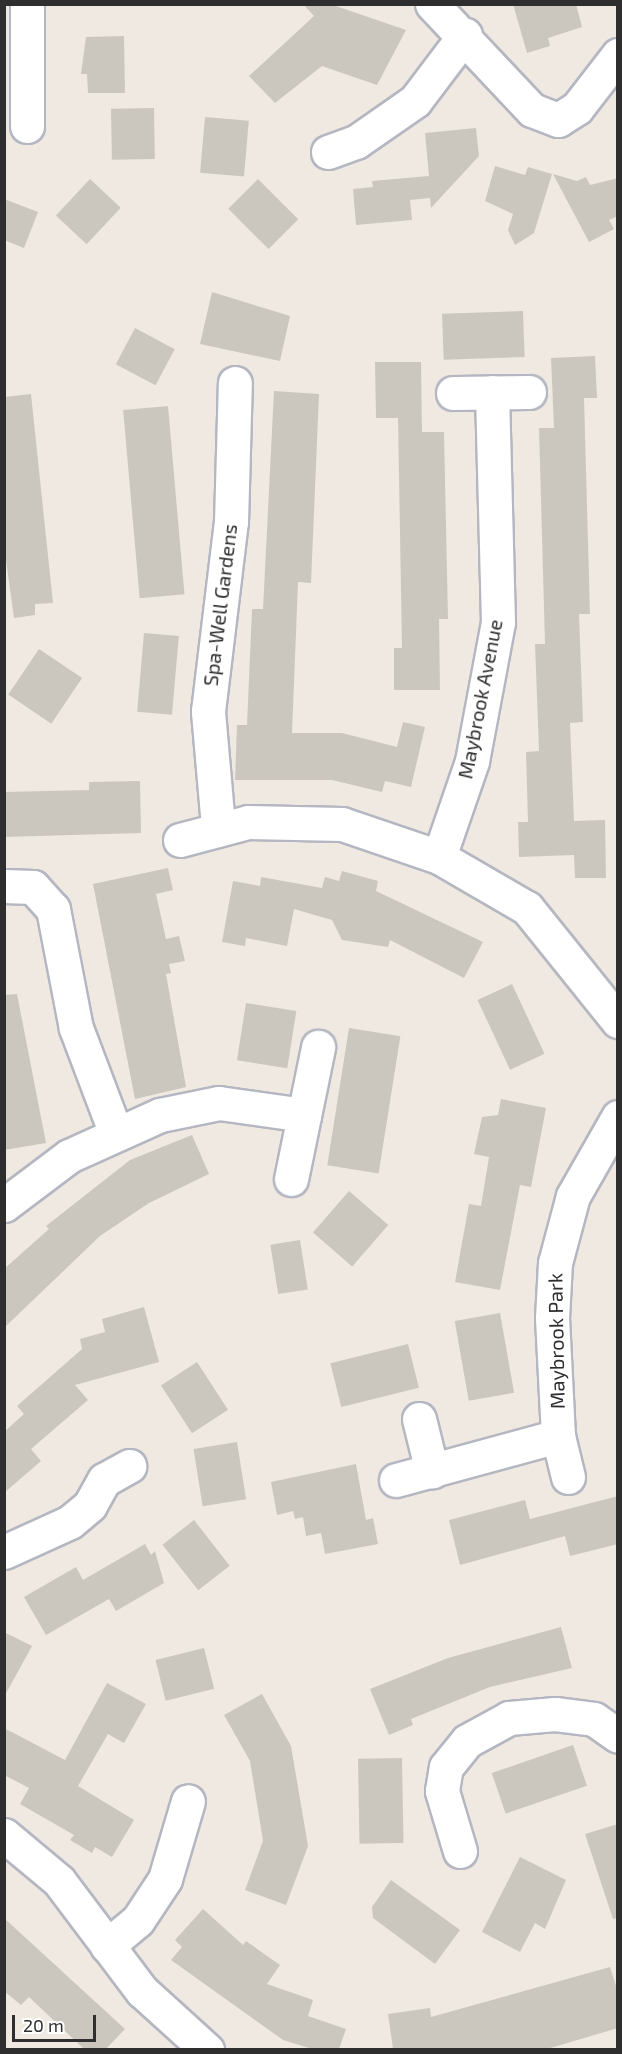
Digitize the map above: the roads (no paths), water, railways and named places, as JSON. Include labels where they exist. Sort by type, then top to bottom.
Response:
[{"type":"street","points":[[27,4],[27,126]]},
{"type":"street","points":[[432,4],[465,35],[532,110],[558,120],[577,108],[618,55]]},
{"type":"street","points":[[328,152],[356,142],[415,101],[465,35]]},
{"type":"street","name":"Spa-Well Gardens","points":[[218,826],[208,711],[231,522],[235,383]]},
{"type":"street","name":"Maybrook Avenue","points":[[439,857],[472,761],[498,622],[492,392]]},
{"type":"street","points":[[453,393],[529,392]]},
{"type":"street","points":[[180,840],[218,826],[342,824],[439,857],[527,908],[618,1021]]},
{"type":"street","points":[[4,886],[33,887],[52,909],[76,1028],[115,1131]]},
{"type":"street","points":[[291,1179],[318,1047]]},
{"type":"street","points":[[4,1205],[69,1156],[115,1131],[219,1103],[304,1115]]},
{"type":"street","name":"Maybrook Park","points":[[568,1477],[558,1436],[552,1318],[555,1263],[573,1196],[618,1118]]},
{"type":"street","points":[[419,1419],[432,1471]]},
{"type":"street","name":"Maybrook Park","points":[[396,1480],[558,1436]]},
{"type":"street","points":[[4,1552],[70,1522],[90,1505],[104,1480],[129,1466]]},
{"type":"street","points":[[460,1851],[442,1791],[446,1767],[467,1741],[509,1718],[555,1714],[594,1719],[618,1736]]},
{"type":"street","points":[[107,1946],[138,1920],[165,1879],[188,1801]]},
{"type":"street","points":[[4,1835],[59,1881],[107,1946],[168,2039],[207,2049]]}]
